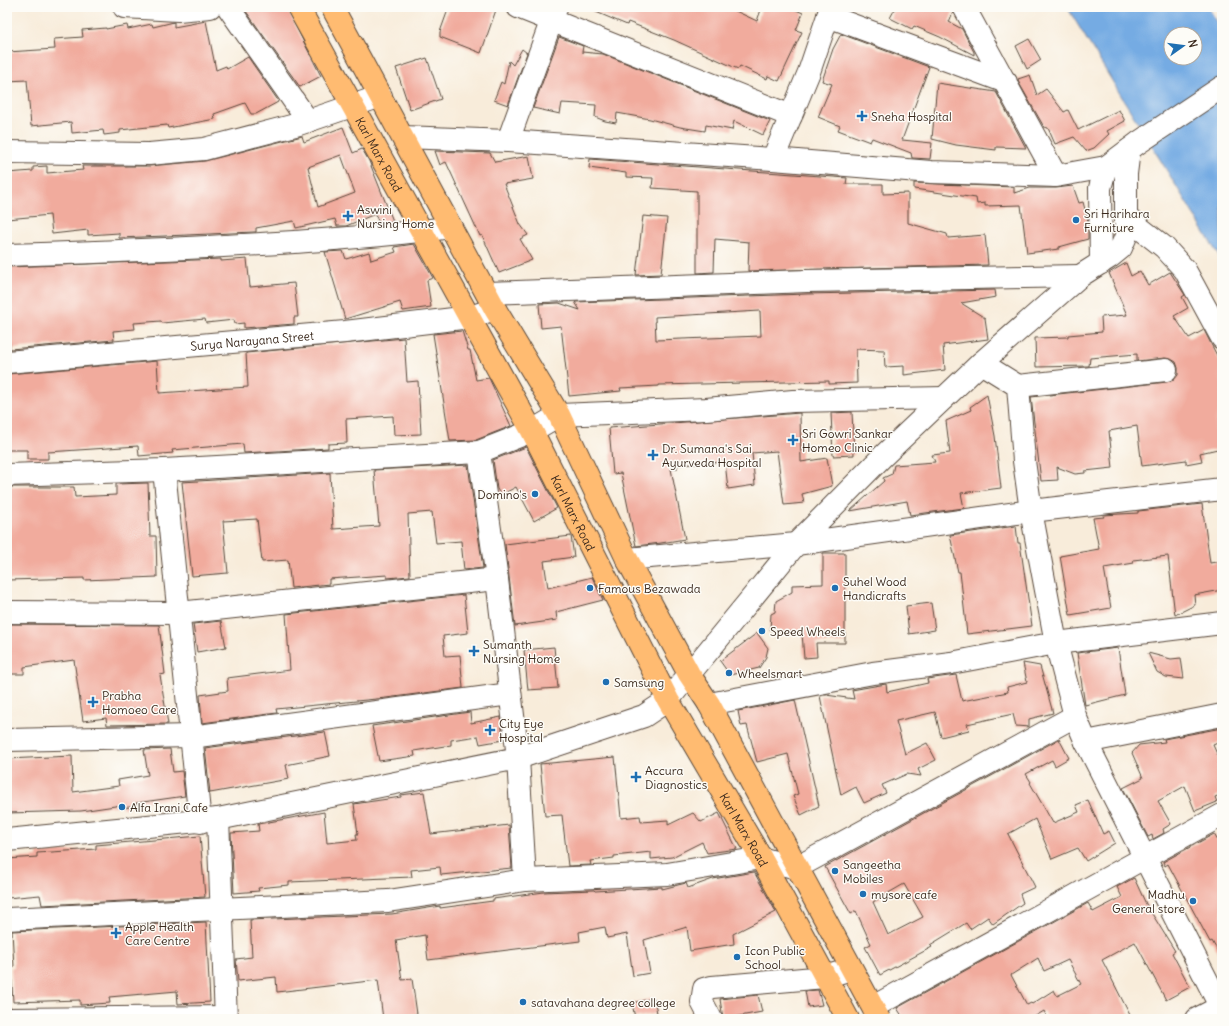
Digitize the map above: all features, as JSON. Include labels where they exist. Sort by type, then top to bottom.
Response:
[{"type":"main road","name":"Karl Marx Road","points":[[298,7],[354,105],[532,431],[668,700],[761,858],[848,1019]]},
{"type":"main road","points":[[332,7],[491,301],[559,415],[627,559],[688,674],[709,704],[796,868],[876,1013]]},
{"type":"street","points":[[124,7],[178,10],[210,7]]},
{"type":"street","points":[[228,7],[308,121]]},
{"type":"street","points":[[518,7],[554,14],[791,116]]},
{"type":"street","points":[[964,7],[1056,176]]},
{"type":"street","points":[[773,159],[791,116],[830,12],[1006,82]]},
{"type":"street","points":[[508,141],[554,14]]},
{"type":"street","points":[[403,137],[508,141],[773,159],[931,172],[1056,176],[1106,167],[1133,146],[1222,87]]},
{"type":"street","points":[[7,152],[149,154],[204,149],[308,121],[381,96]]},
{"type":"street","points":[[7,840],[209,820],[518,758],[644,716],[668,700],[796,544],[944,398],[981,363],[1080,276],[1121,248],[1126,236],[1126,174],[1133,146]]},
{"type":"street","points":[[1101,263],[1100,188],[1106,167]]},
{"type":"street","points":[[1127,218],[1164,247],[1185,270],[1222,338]]},
{"type":"street","points":[[7,255],[180,250],[422,232],[451,227]]},
{"type":"street","name":"Surya Narayana Street","points":[[7,362],[345,332],[470,317],[491,301],[799,281],[1080,276]]},
{"type":"street","points":[[981,363],[1018,386],[1166,370]]},
{"type":"street","points":[[1018,386],[1024,461],[1031,511],[1056,643],[1075,716],[1086,742],[1221,1008],[1197,1019]]},
{"type":"street","points":[[7,475],[164,470],[479,452],[532,431],[559,415],[706,409],[793,401],[944,398]]},
{"type":"street","points":[[479,452],[497,579],[518,758],[525,880]]},
{"type":"street","points":[[9,1019],[226,1018],[221,909],[209,820],[191,736],[164,470]]},
{"type":"street","points":[[627,559],[796,544],[1031,511],[1222,489]]},
{"type":"street","points":[[7,612],[179,613],[497,579]]},
{"type":"street","points":[[709,704],[873,673],[951,662],[1056,643],[1222,623]]},
{"type":"street","points":[[7,740],[192,737],[510,694]]},
{"type":"street","points":[[1086,742],[1222,715]]},
{"type":"street","points":[[7,919],[388,901],[525,880],[667,874],[761,858],[796,868],[1075,716]]},
{"type":"street","points":[[876,1013],[919,983],[1222,815]]},
{"type":"street","points":[[711,1019],[702,1002],[704,989],[712,986],[825,977],[852,969]]},
{"type":"water","points":[[1067,7],[1208,7],[1222,30],[1222,261]]},
{"type":"building","points":[[243,7],[286,7],[321,76],[300,87]]},
{"type":"building","points":[[449,7],[497,7],[481,53],[440,37],[440,32]]},
{"type":"building","points":[[584,7],[727,7],[757,21],[762,7],[789,7],[803,13],[796,30],[802,32],[779,81],[768,76],[767,79],[740,66],[738,69],[674,40],[628,22],[627,25]]},
{"type":"building","points":[[896,7],[952,7],[953,12],[949,22],[962,29],[974,52],[974,55],[940,37],[914,26],[912,29],[890,18]]},
{"type":"building","points":[[206,21],[216,70],[226,66],[227,69],[248,57],[278,102],[256,114],[251,114],[245,103],[214,114],[215,119],[168,128],[167,125],[120,130],[120,133],[104,135],[103,130],[72,133],[71,122],[31,126],[27,80],[7,81],[7,52],[55,49],[54,39],[83,37],[82,30],[106,29],[127,25],[128,29],[152,24],[153,27],[174,22],[174,27]]},
{"type":"building","points":[[841,34],[929,67],[902,140],[932,143],[930,159],[912,158],[911,153],[872,138],[870,142],[838,130],[840,126],[818,117],[832,84],[822,81],[833,49]]},
{"type":"building","points":[[559,37],[583,46],[582,52],[603,54],[770,121],[763,135],[734,121],[732,130],[706,125],[705,131],[617,113],[616,123],[605,121],[595,117],[596,105],[562,103],[560,114],[533,108]]},
{"type":"building","points":[[1029,39],[1041,60],[1027,69],[1016,46]]},
{"type":"building","points":[[522,49],[527,53],[508,105],[494,100],[501,82],[504,84],[509,61],[513,65]]},
{"type":"building","points":[[427,58],[441,99],[410,110],[396,68]]},
{"type":"building","points":[[1030,75],[1037,95],[1046,89],[1064,112],[1068,110],[1078,130],[1119,110],[1125,121],[1107,131],[1109,134],[1094,148],[1086,151],[1074,137],[1055,144],[1048,128],[1044,127],[1019,83],[1018,79]]},
{"type":"building","points":[[937,83],[996,92],[1026,148],[996,147],[996,150],[956,145],[932,139]]},
{"type":"building","points":[[343,127],[353,153],[362,149],[369,161],[393,221],[379,223],[375,214],[346,226],[337,226],[335,219],[296,228],[294,221],[256,228],[256,232],[119,238],[119,233],[88,235],[88,230],[52,234],[50,215],[7,219],[7,173],[33,171],[33,167],[47,166],[47,173],[83,170],[82,166],[149,166],[205,161],[302,136],[304,142]],"holes":[[[341,155],[355,193],[318,207],[308,167]]]},
{"type":"building","points":[[435,151],[490,153],[495,162],[529,156],[533,179],[504,184],[520,224],[528,235],[520,239],[532,260],[499,273],[482,235],[480,236],[446,162],[440,165]]},
{"type":"building","points":[[590,159],[847,178],[846,184],[883,184],[883,194],[908,193],[908,223],[947,234],[948,238],[985,235],[988,265],[748,271],[749,242],[715,239],[714,272],[697,273],[697,191],[652,188],[653,178],[626,177],[626,173],[589,168]]},
{"type":"building","points":[[914,183],[1014,187],[1014,193],[1030,188],[1056,188],[1073,186],[1079,203],[1083,202],[1088,221],[1088,239],[1059,247],[1059,249],[1027,253],[1021,205],[985,206],[985,203],[977,204],[976,198],[914,189]]},
{"type":"building","points":[[643,216],[667,218],[661,274],[636,275]]},
{"type":"building","points":[[414,244],[433,278],[427,280],[431,307],[403,311],[400,302],[345,319],[325,252],[343,251],[346,259],[369,252],[371,260],[396,252],[394,247]]},
{"type":"building","points":[[221,259],[221,261],[247,259],[250,287],[294,283],[298,317],[294,317],[294,324],[244,328],[244,323],[235,324],[234,320],[206,323],[205,319],[162,323],[161,321],[134,323],[135,329],[113,331],[114,340],[10,349],[7,305],[7,267]]},
{"type":"building","points":[[1126,263],[1131,276],[1140,271],[1148,285],[1170,272],[1185,295],[1182,297],[1188,308],[1174,316],[1189,338],[1204,330],[1222,365],[1222,448],[1200,453],[1202,461],[1186,464],[1186,460],[1142,466],[1137,426],[1109,431],[1113,468],[1085,471],[1085,473],[1075,474],[1057,467],[1058,480],[1041,481],[1031,397],[1167,382],[1174,380],[1178,375],[1176,362],[1171,359],[1165,358],[1137,361],[1137,354],[1090,358],[1089,366],[1036,367],[1035,338],[1068,337],[1068,335],[1102,332],[1101,317],[1127,315],[1109,273]]},
{"type":"building","points":[[995,290],[996,297],[961,303],[985,318],[988,339],[943,345],[945,370],[904,375],[904,366],[885,367],[884,350],[856,349],[857,383],[829,384],[829,381],[659,385],[620,388],[621,391],[569,396],[561,326],[541,328],[539,304],[559,303],[580,310],[575,302],[807,294]],"holes":[[[760,311],[761,336],[656,340],[655,317]]]},
{"type":"building","points":[[462,331],[468,350],[470,350],[476,380],[489,378],[511,426],[476,440],[450,441],[433,334]]},
{"type":"building","points":[[404,338],[407,382],[418,381],[421,434],[394,435],[393,416],[346,419],[347,443],[328,444],[328,448],[244,453],[243,444],[172,450],[173,453],[139,456],[138,446],[48,452],[48,459],[27,459],[27,450],[8,450],[7,374],[157,361],[159,393],[248,387],[246,353]]},
{"type":"building","points":[[987,395],[995,436],[1001,488],[961,493],[964,508],[910,515],[907,501],[850,511],[884,481],[883,478],[892,474],[894,465],[935,462],[932,455],[950,453],[946,421],[971,410],[970,407]]},
{"type":"building","points":[[852,412],[854,455],[833,456],[831,413]]},
{"type":"building","points":[[800,413],[801,462],[827,458],[832,486],[802,494],[804,503],[784,505],[777,451],[752,453],[755,485],[728,489],[725,462],[677,465],[677,469],[671,469],[685,539],[636,546],[621,473],[613,474],[609,428]]},
{"type":"building","points":[[526,447],[557,508],[534,521],[516,487],[501,495],[497,489],[493,460]]},
{"type":"building","points":[[468,465],[483,568],[464,570],[461,541],[436,543],[432,512],[408,514],[410,576],[387,578],[387,575],[329,579],[329,584],[291,588],[288,560],[262,562],[257,519],[223,521],[228,573],[192,576],[182,482],[330,473],[333,529],[379,526],[374,470]]},
{"type":"building","points":[[148,483],[150,536],[156,536],[157,577],[84,580],[84,578],[8,580],[7,487],[74,487],[75,497],[116,495],[116,484]]},
{"type":"building","points":[[1202,504],[1210,563],[1222,561],[1222,590],[1194,595],[1195,605],[1175,615],[1168,556],[1133,560],[1134,563],[1104,568],[1111,608],[1070,615],[1060,556],[1099,549],[1093,518],[1104,517],[1103,515],[1138,513],[1138,511]]},
{"type":"building","points":[[1016,526],[1018,543],[1020,543],[1032,626],[967,634],[960,572],[958,572],[950,535]]},
{"type":"building","points":[[571,536],[574,557],[544,561],[548,588],[592,577],[603,600],[556,612],[557,620],[515,626],[505,544]]},
{"type":"building","points":[[823,553],[845,553],[845,643],[816,643],[817,657],[804,658],[802,633],[770,630],[771,614],[775,612],[776,601],[792,592],[792,585],[823,584]]},
{"type":"building","points":[[464,595],[468,633],[443,636],[445,656],[460,655],[463,688],[386,698],[276,709],[277,713],[202,723],[200,695],[228,691],[227,678],[290,670],[286,614]]},
{"type":"building","points":[[931,603],[935,630],[909,634],[906,606]]},
{"type":"building","points":[[221,621],[226,647],[197,652],[193,624]]},
{"type":"building","points":[[7,624],[159,625],[165,674],[160,675],[168,724],[107,725],[106,718],[83,721],[74,660],[24,667],[24,674],[7,674]]},
{"type":"building","points":[[757,633],[768,648],[766,657],[759,668],[730,675],[720,661]]},
{"type":"building","points":[[554,647],[558,688],[528,690],[524,650]]},
{"type":"building","points":[[1118,648],[1125,695],[1085,705],[1077,653]]},
{"type":"building","points":[[1148,653],[1171,659],[1181,658],[1184,679],[1166,677],[1157,672]]},
{"type":"building","points":[[1023,663],[1040,666],[1053,713],[1029,719],[1029,727],[1016,726],[1013,714],[967,724],[969,730],[941,737],[935,712],[896,721],[905,754],[927,743],[936,760],[918,769],[921,776],[907,774],[882,785],[886,793],[864,803],[856,787],[841,795],[820,696],[826,695],[854,699],[852,690],[886,684],[887,692],[928,683],[927,679],[956,675],[962,701],[1008,692],[1007,687],[1027,682]]},
{"type":"building","points":[[795,700],[819,806],[801,815],[793,796],[798,794],[788,754],[757,762],[747,725],[741,726],[738,711]]},
{"type":"building","points":[[470,712],[471,723],[501,717],[503,740],[480,744],[478,736],[451,740],[451,745],[414,751],[415,756],[379,761],[372,726]]},
{"type":"building","points":[[1222,728],[1222,741],[1213,745],[1222,765],[1222,794],[1215,797],[1217,802],[1195,811],[1185,786],[1158,801],[1171,824],[1163,829],[1164,833],[1153,839],[1152,835],[1148,837],[1123,788],[1143,778],[1132,753],[1139,745],[1165,742],[1164,739]]},
{"type":"building","points":[[325,732],[330,756],[286,765],[289,779],[210,793],[205,748]]},
{"type":"building","points":[[1059,739],[1069,758],[1055,766],[1052,760],[1026,774],[1031,782],[1030,783],[1053,823],[1079,812],[1076,805],[1088,800],[1103,834],[1109,831],[1115,843],[1086,861],[1078,848],[1052,859],[1035,819],[1008,834],[1035,887],[1020,894],[1023,903],[993,924],[988,917],[970,929],[966,923],[930,945],[932,947],[880,975],[865,947],[871,944],[856,911],[851,914],[825,867]],"holes":[[[904,884],[923,917],[888,935],[873,902]]]},
{"type":"building","points":[[170,749],[173,772],[182,771],[185,796],[136,803],[137,806],[122,808],[122,805],[81,811],[7,813],[7,759],[72,756],[73,792],[119,786],[118,780],[148,775],[144,750]]},
{"type":"building","points":[[615,757],[621,818],[640,816],[641,822],[668,820],[668,825],[693,813],[701,822],[719,813],[737,849],[707,853],[702,842],[672,857],[651,859],[651,852],[614,856],[614,858],[590,861],[591,865],[568,866],[562,815],[545,816],[540,764]]},
{"type":"building","points":[[424,792],[431,834],[509,825],[512,868],[441,875],[440,867],[411,870],[412,877],[289,882],[289,885],[258,888],[259,891],[234,893],[231,833],[259,831],[258,824],[324,812],[327,843],[357,840],[356,834],[358,834],[354,804]]},
{"type":"building","points":[[1214,834],[1222,848],[1222,959],[1212,941],[1210,942],[1168,864],[1165,866],[1163,862]]},
{"type":"building","points":[[200,836],[205,897],[42,905],[40,895],[7,898],[7,859],[37,857],[37,853],[96,849],[96,845]]},
{"type":"building","points":[[754,872],[776,912],[733,934],[734,944],[690,951],[687,927],[644,940],[650,973],[633,976],[627,934],[607,938],[605,927],[579,932],[580,941],[428,960],[425,935],[396,940],[402,980],[412,979],[417,1014],[383,1019],[378,980],[277,992],[276,977],[238,981],[236,959],[252,957],[250,920],[392,914],[440,906],[440,908],[493,901],[493,899],[544,892],[662,887],[662,889],[686,883],[688,888],[713,879]]},
{"type":"building","points":[[1134,878],[1146,904],[1175,951],[1172,953],[1190,987],[1166,1000],[1135,942],[1102,960],[1132,1019],[1048,1019],[1044,1011],[1034,1017],[1035,1019],[904,1019],[897,1008],[1088,903],[1093,912],[1122,897],[1117,887]],"holes":[[[1038,958],[1044,971],[1068,960],[1081,984],[1057,996],[1054,990],[1032,1004],[1027,1005],[1011,975]]]},
{"type":"building","points":[[206,922],[210,1002],[178,1004],[177,991],[109,997],[110,1003],[80,1005],[80,1000],[13,1002],[11,968],[14,967],[12,931]]},
{"type":"building","points":[[818,990],[822,1005],[808,1007],[805,991]]},
{"type":"building","points":[[758,995],[762,1012],[723,1019],[720,999]]},
{"type":"building","points":[[654,998],[657,1013],[635,1018],[632,1003]]},
{"type":"place","name":"Sneha Hospital","points":[[862,116]]},
{"type":"place","name":"Aswini Nursing Home","points":[[348,216]]},
{"type":"place","name":"Sri Harihara Furniture","points":[[1076,220]]},
{"type":"place","name":"Sri Gowri Sankar Homeo Clinic","points":[[793,440]]},
{"type":"place","name":"Dr. Sumana's Sai Ayurveda Hospital","points":[[653,455]]},
{"type":"place","name":"Domino's","points":[[535,494]]},
{"type":"place","name":"Famous Bezawada","points":[[590,588]]},
{"type":"place","name":"Suhel Wood Handicrafts","points":[[835,588]]},
{"type":"place","name":"Speed Wheels","points":[[762,631]]},
{"type":"place","name":"Sumanth Nursing Home","points":[[474,651]]},
{"type":"place","name":"Wheelsmart","points":[[729,673]]},
{"type":"place","name":"Samsung","points":[[606,682]]},
{"type":"place","name":"Prabha Homoeo Care","points":[[93,702]]},
{"type":"place","name":"City Eye Hospital","points":[[490,730]]},
{"type":"place","name":"Accura Diagnostics","points":[[636,777]]},
{"type":"place","name":"Alfa Irani Cafe","points":[[122,807]]},
{"type":"place","name":"Sangeetha Mobiles","points":[[835,871]]},
{"type":"place","name":"mysore cafe","points":[[863,894]]},
{"type":"place","name":"Madhu General store","points":[[1193,901]]},
{"type":"place","name":"Apple Health Care Centre","points":[[116,933]]},
{"type":"place","name":"Icon Public School","points":[[737,957]]},
{"type":"place","name":"satavahana degree college","points":[[523,1002]]}]
